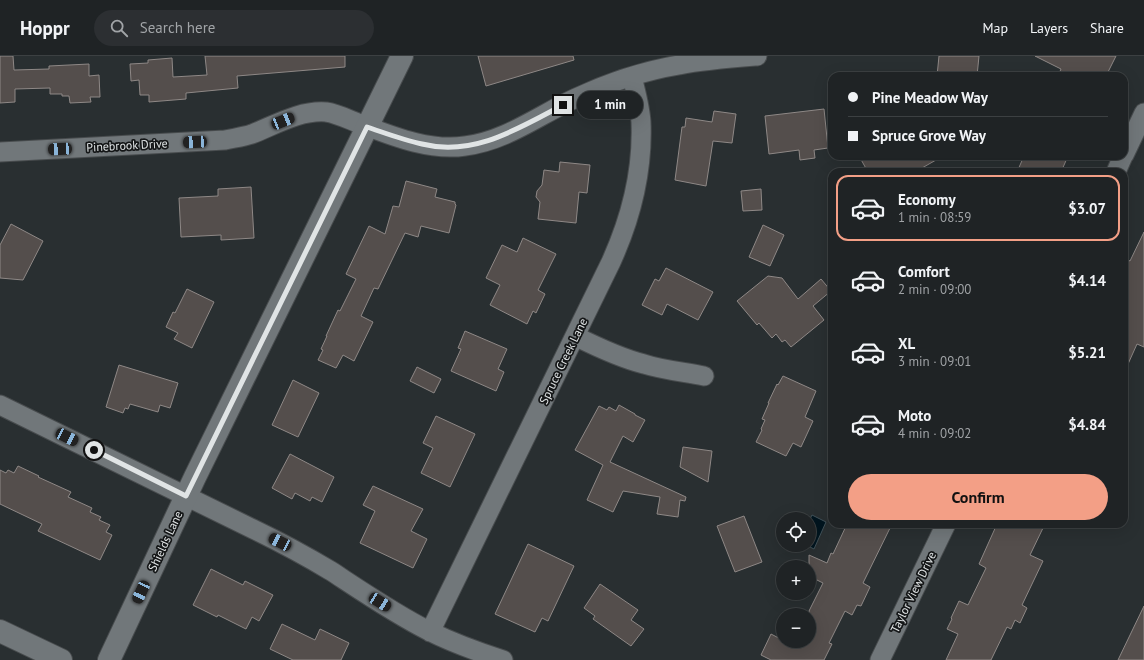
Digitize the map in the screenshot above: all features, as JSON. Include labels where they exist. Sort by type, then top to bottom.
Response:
[{"type":"main road","name":"Shields Lane","points":[[109,660],[186,496],[402,56]]},
{"type":"main road","points":[[0,631],[61,660]]},
{"type":"street","name":"Pinebrook Drive","points":[[0,152],[225,140],[250,134],[294,116],[326,112],[367,127],[422,144],[451,148],[480,143],[512,132],[575,98],[632,77],[679,65],[708,60],[756,56]]},
{"type":"street","name":"Spruce Creek Lane","points":[[430,632],[621,240],[635,194],[640,163],[641,121],[638,99],[632,77]]},
{"type":"street","points":[[1128,147],[1144,113]]},
{"type":"street","points":[[575,336],[621,357],[639,363],[704,376]]},
{"type":"street","points":[[0,405],[292,549],[330,570],[406,619],[430,632],[472,650],[503,660]]},
{"type":"street","name":"Taylor View Drive","points":[[880,660],[944,528]]},
{"type":"water","points":[[816,517],[826,522],[816,544]]},
{"type":"building","points":[[0,56],[13,56],[14,70],[49,69],[49,66],[89,64],[89,76],[99,75],[100,97],[90,97],[91,102],[70,103],[69,96],[62,96],[62,94],[50,94],[50,88],[15,89],[15,102],[0,103]]},
{"type":"building","points":[[205,56],[345,56],[345,67],[237,76],[238,88],[186,93],[186,99],[149,102],[149,95],[140,95],[139,80],[131,81],[130,64],[148,63],[148,60],[172,58],[173,77],[207,75]]},
{"type":"building","points":[[478,56],[573,56],[574,60],[486,86]]},
{"type":"building","points":[[939,56],[979,56],[977,72],[937,72]]},
{"type":"building","points":[[1035,56],[1116,56],[1108,72],[1060,72],[1061,69]]},
{"type":"building","points":[[824,109],[828,148],[814,150],[815,158],[800,160],[799,150],[769,154],[765,116]]},
{"type":"building","points":[[714,111],[736,114],[732,143],[713,141],[706,186],[675,180],[682,127],[685,127],[686,118],[712,122]]},
{"type":"building","points":[[861,160],[936,160],[922,168],[866,168]]},
{"type":"building","points":[[1022,160],[1066,160],[1063,168],[1019,168]]},
{"type":"building","points":[[560,162],[590,165],[587,193],[579,192],[576,223],[538,219],[540,202],[536,197],[537,191],[542,185],[544,170],[559,172]]},
{"type":"building","points":[[406,181],[437,189],[435,197],[455,202],[456,205],[449,233],[421,226],[418,237],[405,233],[378,289],[374,288],[361,316],[373,322],[354,361],[343,355],[336,368],[318,360],[323,350],[321,349],[326,336],[338,310],[340,311],[356,279],[346,274],[369,226],[385,234],[393,206],[399,207]]},
{"type":"building","points":[[251,187],[254,238],[221,240],[221,235],[181,237],[179,198],[218,196],[218,189]]},
{"type":"building","points":[[761,189],[762,210],[743,211],[741,191]]},
{"type":"building","points":[[11,224],[43,241],[23,280],[0,278],[0,245]]},
{"type":"building","points":[[763,225],[784,235],[770,266],[749,257]]},
{"type":"building","points":[[1144,232],[1144,347],[1137,344],[1128,364],[1128,260],[1130,261]]},
{"type":"building","points":[[523,238],[556,254],[538,290],[545,294],[536,313],[533,311],[527,324],[490,305],[500,285],[486,278],[502,245],[517,252]]},
{"type":"building","points":[[666,268],[713,292],[698,320],[667,304],[662,315],[642,305],[655,279],[659,281]]},
{"type":"building","points":[[768,276],[782,278],[798,299],[821,279],[828,287],[828,294],[813,306],[824,320],[791,347],[785,340],[782,342],[776,334],[772,338],[759,323],[757,325],[737,301]]},
{"type":"building","points":[[187,289],[214,302],[192,348],[174,339],[178,333],[166,327]]},
{"type":"building","points":[[465,331],[507,349],[498,369],[504,372],[496,391],[451,371],[461,349],[458,348]]},
{"type":"building","points":[[119,365],[178,383],[170,408],[160,405],[158,412],[130,404],[128,409],[125,408],[123,413],[106,407]]},
{"type":"building","points":[[417,367],[441,379],[434,393],[410,381]]},
{"type":"building","points":[[783,376],[816,391],[805,417],[813,421],[801,447],[793,443],[786,456],[756,442],[762,430],[761,429],[765,420],[762,419],[768,403],[777,384],[778,385]]},
{"type":"building","points":[[293,380],[319,393],[298,437],[272,425]]},
{"type":"building","points":[[619,405],[645,420],[633,442],[623,436],[610,462],[686,497],[685,501],[680,500],[678,517],[657,514],[660,497],[623,491],[613,512],[587,500],[603,465],[575,450],[599,406],[607,410],[609,407],[616,411]]},
{"type":"building","points":[[436,416],[475,434],[450,487],[421,473],[433,448],[423,443]]},
{"type":"building","points":[[683,447],[712,451],[708,482],[680,467]]},
{"type":"building","points":[[290,454],[334,477],[322,502],[312,497],[310,501],[295,493],[292,499],[272,488]]},
{"type":"building","points":[[18,466],[71,492],[68,497],[92,508],[90,512],[101,517],[99,520],[110,525],[106,532],[112,535],[100,560],[38,531],[42,524],[0,504],[0,470],[6,473],[8,470],[14,473]]},
{"type":"building","points":[[373,486],[423,509],[411,531],[427,539],[413,568],[360,543],[375,511],[363,505]]},
{"type":"building","points":[[744,516],[762,562],[735,572],[717,526]]},
{"type":"building","points":[[845,528],[890,528],[863,583],[870,587],[861,606],[857,605],[852,615],[845,611],[829,643],[832,644],[824,660],[771,660],[761,655],[771,634],[776,637],[776,648],[816,648],[816,608],[810,608],[814,600],[816,600],[823,583],[816,580],[816,560],[809,560],[809,555],[827,563],[831,553],[833,554]]},
{"type":"building","points":[[995,528],[1043,528],[1030,555],[1043,561],[1022,605],[1027,608],[1020,623],[1015,620],[1011,629],[1007,627],[991,660],[946,660],[958,634],[947,629],[959,601],[968,605],[986,568],[979,564]]},
{"type":"building","points":[[528,544],[574,566],[548,621],[542,618],[535,632],[495,614]]},
{"type":"building","points":[[211,569],[243,585],[245,581],[273,595],[259,621],[252,617],[246,629],[218,615],[217,617],[193,605]]},
{"type":"building","points":[[600,584],[638,610],[631,620],[644,629],[631,646],[593,619],[595,616],[584,608]]},
{"type":"building","points":[[1144,606],[1144,660],[1118,660]]},
{"type":"building","points":[[282,624],[315,640],[320,629],[349,643],[341,660],[293,660],[270,649]]},
{"type":"route","points":[[94,450],[186,496],[367,127],[422,144],[451,148],[494,139],[512,132],[563,105]]}]
